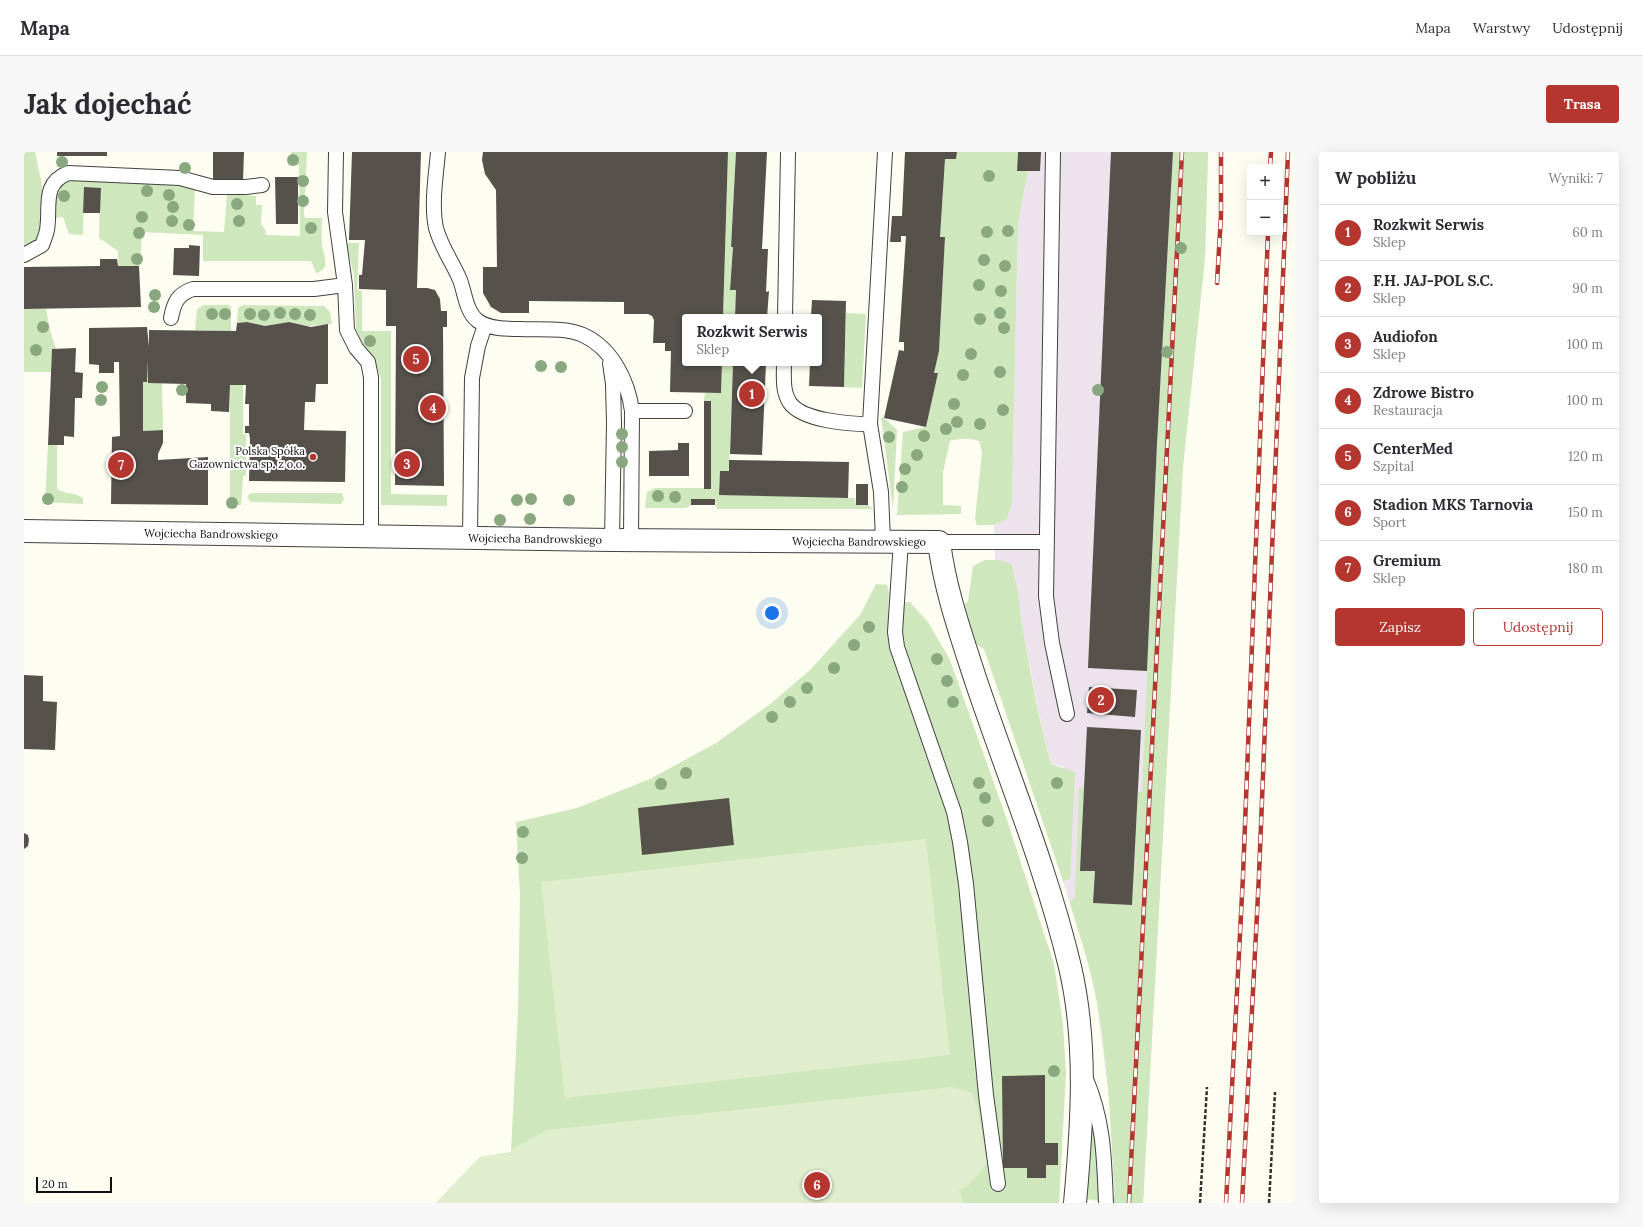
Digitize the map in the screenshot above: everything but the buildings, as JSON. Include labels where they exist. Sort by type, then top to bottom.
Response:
[{"type":"street","name":"Wojciecha Bandrowskiego","points":[[24,531],[622,540],[939,542]]},
{"type":"street","points":[[939,542],[949,597],[1035,851],[1068,961],[1078,1009],[1081,1041],[1081,1067],[1079,1144],[1075,1203]]},
{"type":"lane","points":[[336,152],[335,212],[345,284],[347,330],[356,348],[368,362],[371,377],[371,536]]},
{"type":"lane","points":[[438,152],[435,207],[436,227],[460,281],[469,308],[477,320],[485,325],[507,328],[564,331],[583,335],[604,350],[615,363],[626,386],[630,396],[632,411],[622,540]]},
{"type":"lane","points":[[785,314],[788,152]]},
{"type":"lane","points":[[884,152],[870,424],[892,541],[896,639],[902,661],[954,812],[960,842],[966,884],[986,1094],[998,1184]]},
{"type":"lane","points":[[1054,152],[1046,596],[1052,643],[1067,714]]},
{"type":"lane","points":[[24,255],[42,245],[47,231],[51,186],[59,177],[68,174],[180,178],[213,187],[262,185]]},
{"type":"lane","points":[[172,318],[177,299],[183,292],[193,289],[314,289],[345,284]]},
{"type":"lane","points":[[470,537],[472,378],[478,346],[485,325]]},
{"type":"lane","points":[[604,350],[610,364],[613,384],[622,540]]},
{"type":"lane","points":[[784,366],[784,387],[790,403],[799,410],[810,415],[834,421],[852,424],[870,424]]},
{"type":"lane","points":[[632,411],[685,411]]},
{"type":"lane","name":"Wojciecha Bandrowskiego","points":[[939,542],[1047,542]]},
{"type":"lane","points":[[1081,1067],[1095,1101],[1101,1126],[1106,1203]]},
{"type":"path","points":[[1200,1203],[1207,1087]]},
{"type":"path","points":[[1269,1203],[1275,1092]]},
{"type":"shaded area","points":[[1018,152],[1208,152],[1205,258],[1183,466],[1143,1203],[1115,1203],[1109,1096],[1097,1003],[1088,962],[1063,881],[1070,879],[1064,767],[1051,764],[1023,632],[1015,574],[1000,560],[995,560],[994,525],[1007,518],[1012,501],[1018,222],[1028,171]]},
{"type":"green space","points":[[24,152],[35,152],[42,185],[41,223],[36,241],[24,245]]},
{"type":"green space","points":[[291,152],[307,152],[305,218],[322,218],[322,241],[325,265],[321,271],[316,273],[311,261],[203,261],[203,235],[142,232],[140,266],[118,266],[118,251],[99,238],[100,188],[84,188],[83,235],[69,234],[63,217],[58,217],[54,221],[56,191],[66,183],[76,180],[129,181],[195,187],[193,231],[224,232],[227,194],[256,196],[256,205],[262,205],[261,224],[265,229],[266,235],[300,236],[299,165],[290,165]]},
{"type":"green space","points":[[728,152],[736,152],[730,289],[736,290],[735,314],[723,314]]},
{"type":"green space","points":[[957,152],[1018,152],[1017,170],[1028,171],[1018,222],[1012,501],[1007,519],[994,525],[977,525],[975,519],[982,452],[979,441],[968,439],[950,441],[943,472],[943,505],[961,506],[961,514],[897,515],[903,432],[926,427],[938,373],[934,373],[939,351],[945,237],[940,237],[945,159],[956,159]]},
{"type":"green space","points":[[1173,152],[1208,152],[1205,258],[1183,466],[1143,1203],[1112,1203],[1112,1195],[1115,1196],[1110,1117],[1101,1025],[1092,977],[1070,903],[1075,897],[1079,788],[1084,788],[1080,870],[1095,871],[1093,903],[1132,905],[1138,792],[1142,792],[1157,443]]},
{"type":"green space","points":[[346,243],[359,243],[357,290],[362,291],[362,331],[391,331],[391,494],[447,495],[447,506],[381,505],[381,379],[374,357],[361,341],[356,329],[354,275]]},
{"type":"green space","points":[[204,305],[228,305],[231,307],[231,331],[195,330],[197,309]]},
{"type":"green space","points":[[243,305],[324,306],[330,312],[332,324],[308,326],[289,322],[265,326],[247,322],[237,323],[238,308]]},
{"type":"green space","points":[[24,309],[46,309],[50,330],[56,349],[52,349],[51,372],[24,372]]},
{"type":"green space","points":[[846,313],[866,314],[862,388],[844,387]]},
{"type":"green space","points":[[148,347],[162,383],[163,430],[143,431],[143,382],[147,382]]},
{"type":"green space","points":[[722,366],[733,366],[729,471],[720,471],[719,494],[855,498],[856,505],[868,505],[873,509],[717,509],[715,499],[692,499],[691,505],[686,508],[645,508],[647,492],[655,488],[711,489],[711,401],[704,401],[705,393],[721,393]]},
{"type":"green space","points":[[230,385],[243,385],[243,434],[246,435],[246,475],[243,476],[241,505],[230,505]]},
{"type":"green space","points":[[881,417],[897,430],[893,509]]},
{"type":"green space","points":[[48,445],[57,445],[57,489],[80,496],[83,498],[83,504],[45,502]]},
{"type":"green space","points":[[251,493],[342,493],[344,499],[341,504],[250,502],[247,496]]},
{"type":"green space","points":[[985,560],[1000,560],[1011,564],[1014,572],[1023,631],[1036,698],[1051,764],[1075,772],[1070,879],[1063,881],[984,649],[971,637],[967,625],[963,606],[968,601],[973,566]]},
{"type":"green space","points":[[876,584],[887,585],[889,592],[888,611],[903,612],[905,602],[910,602],[928,622],[950,660],[1006,817],[1054,964],[1063,1024],[1066,1073],[1059,1203],[436,1203],[480,1157],[511,1152],[518,1011],[520,895],[516,822],[577,808],[650,779],[716,743],[769,705],[809,671],[860,615]]},
{"type":"green space","points":[[926,839],[950,1055],[565,1098],[541,882]]},
{"type":"green space","points":[[953,1087],[972,1093],[977,1107],[987,1164],[968,1186],[959,1190],[964,1203],[436,1203],[480,1157],[511,1153],[511,1150],[547,1130]]},
{"type":"green space","points":[[1093,1111],[1101,1201],[1084,1199]]},
{"type":"railway","points":[[1129,1203],[1182,152]]},
{"type":"railway","points":[[1217,283],[1221,216],[1221,152]]},
{"type":"railway","points":[[1270,164],[1271,152]]},
{"type":"railway","points":[[1242,1203],[1259,875],[1288,152]]},
{"type":"railway","points":[[1226,1203],[1243,876],[1268,236]]},
{"type":"place","name":"CenterMed","points":[[416,359]]},
{"type":"place","name":"Rozkwit Serwis","points":[[752,394]]},
{"type":"place","name":"Zdrowe Bistro","points":[[433,408]]},
{"type":"place","name":"Polska Spółka Gazownictwa sp. z o.o.","points":[[313,457]]},
{"type":"place","name":"Audiofon","points":[[407,464]]},
{"type":"place","name":"Gremium","points":[[121,465]]},
{"type":"place","name":"F.H. JAJ-POL S.C.","points":[[1101,700]]},
{"type":"place","name":"Stadion MKS Tarnovia","points":[[817,1185]]}]
